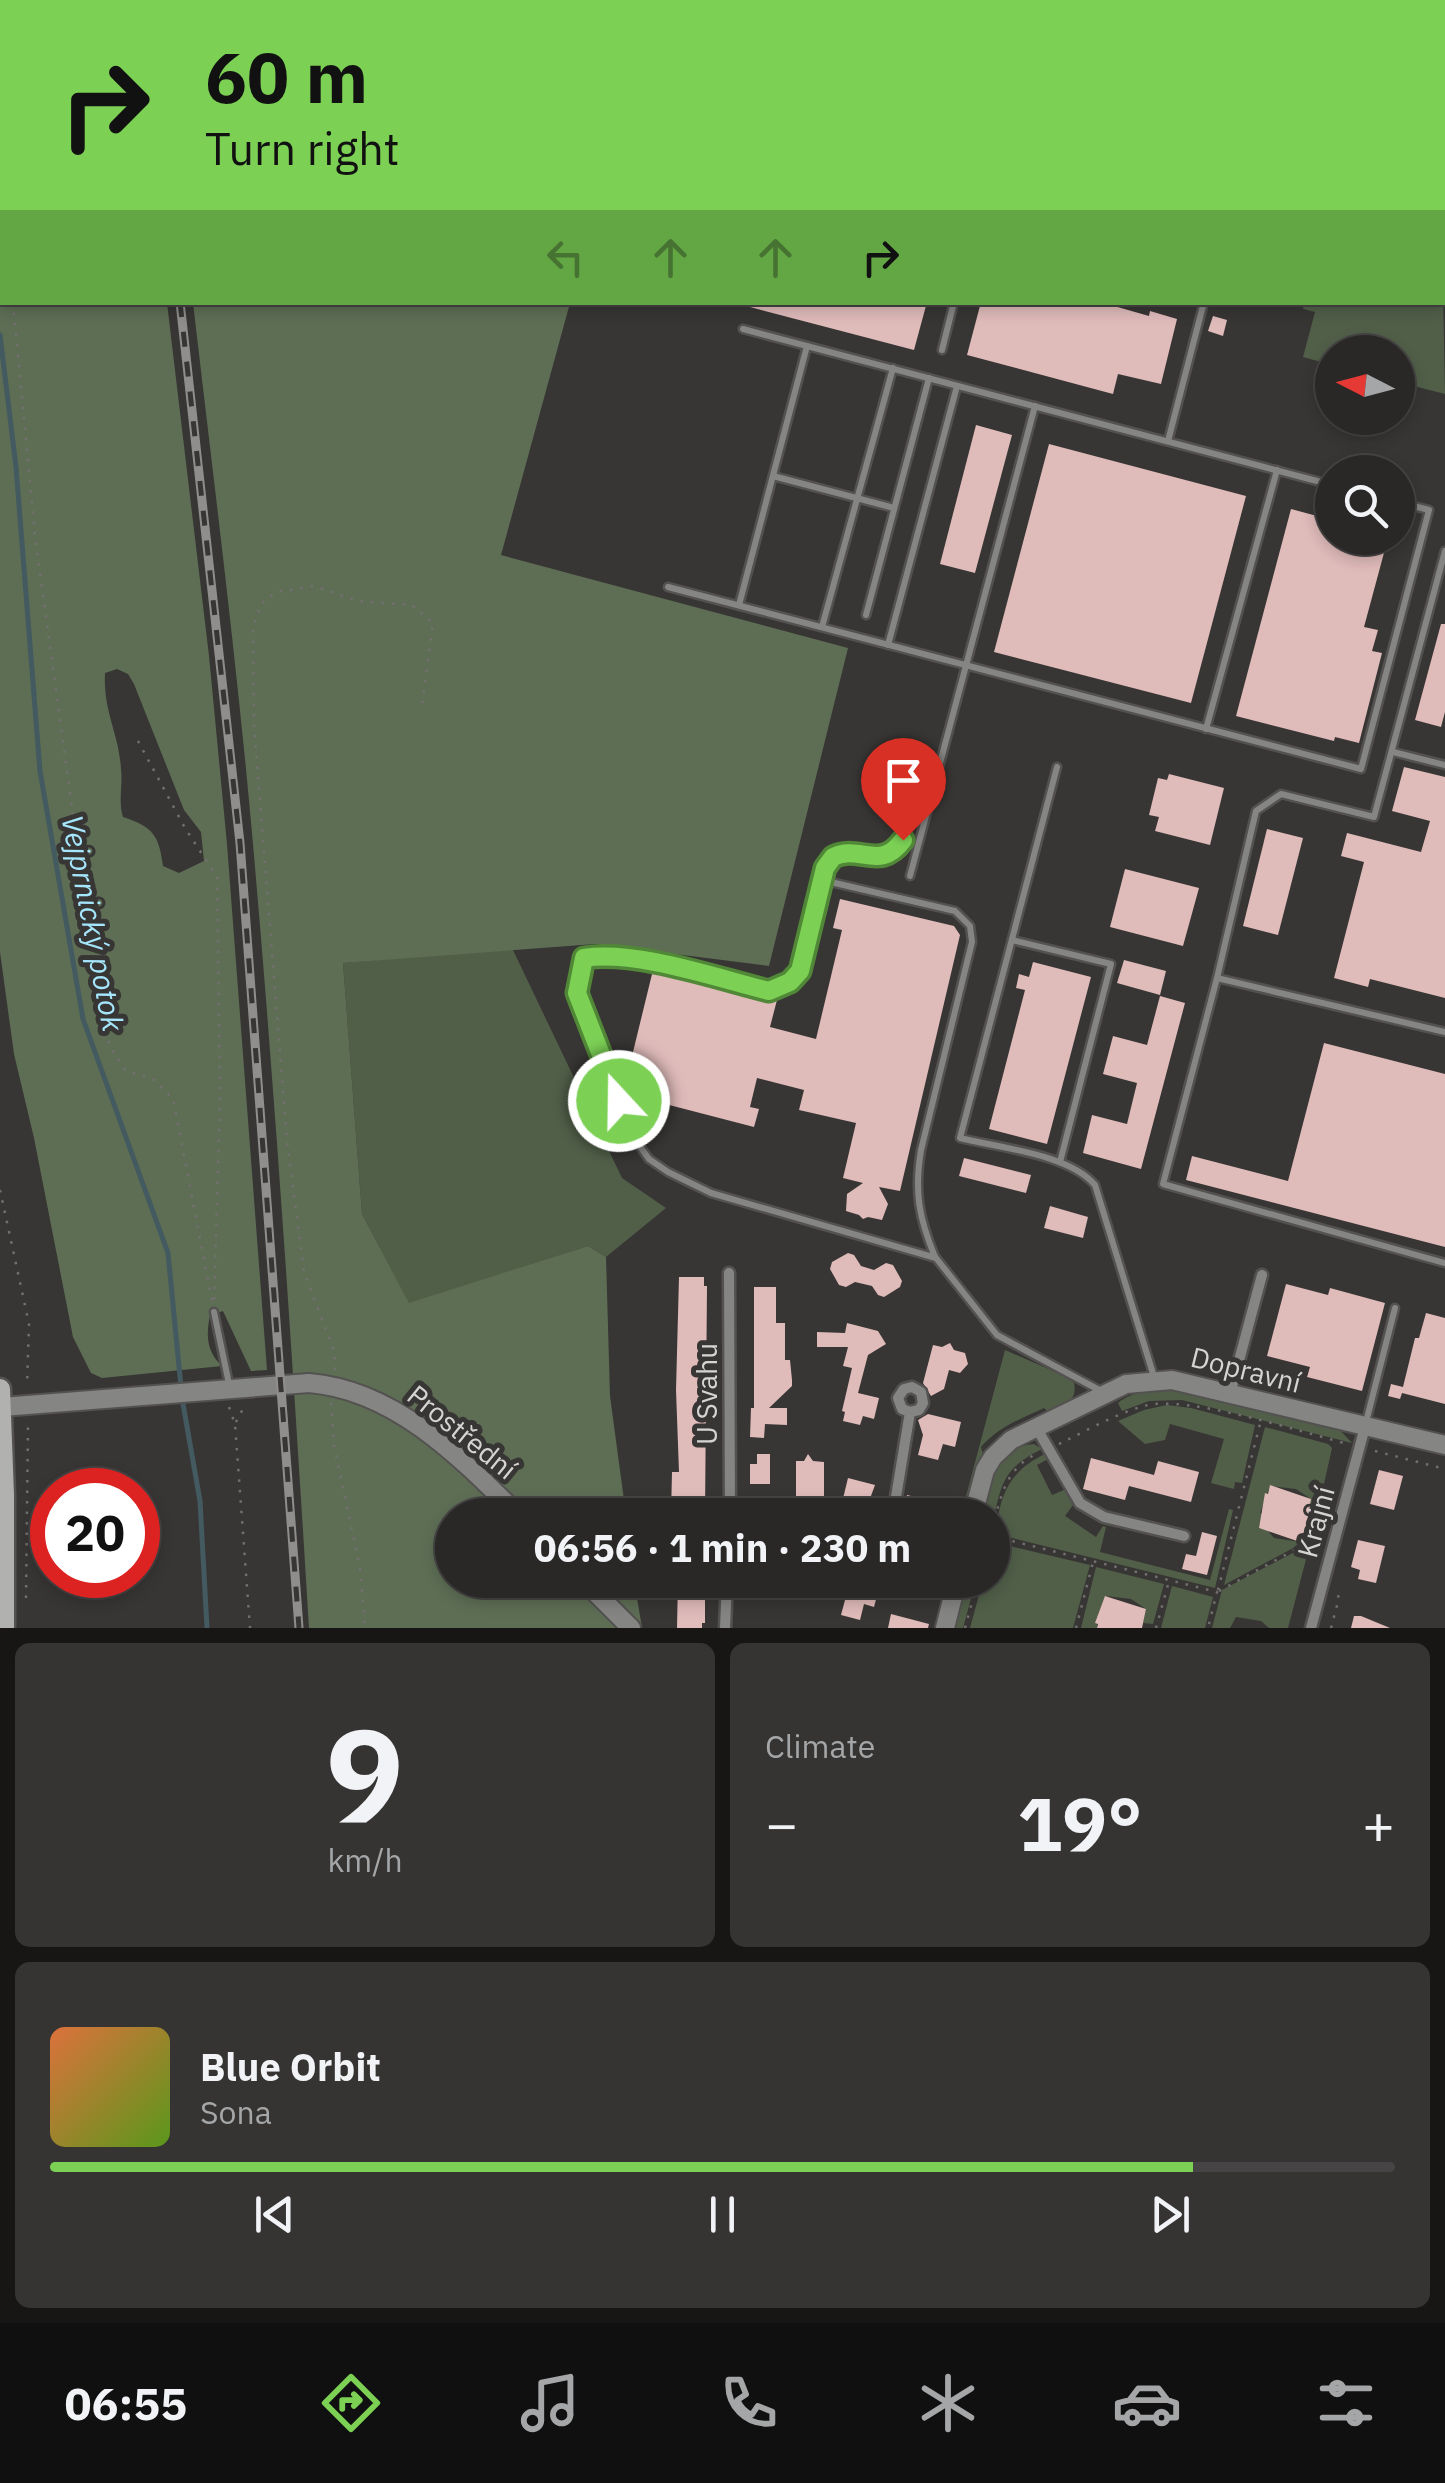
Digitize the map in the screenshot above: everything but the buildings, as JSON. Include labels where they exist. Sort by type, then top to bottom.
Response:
[{"type":"main road","points":[[1,1401],[4,1628]]},
{"type":"street","name":"U Svahu","points":[[729,1273],[730,1498]]},
{"type":"street","points":[[1230,1394],[1262,1276]]},
{"type":"street","name":"Dopravní","points":[[978,1498],[993,1456],[1011,1440],[1126,1384],[1172,1380],[1445,1445]]},
{"type":"street","name":"Prostřední","points":[[1,1401],[167,1395],[309,1383],[335,1385],[385,1404],[466,1463],[501,1498]]},
{"type":"street","points":[[895,1498],[910,1412]]},
{"type":"street","points":[[1036,1427],[1080,1503],[1104,1517],[1184,1536]]},
{"type":"street","name":"Krajní","points":[[1317,1627],[1365,1427]]},
{"type":"street","points":[[601,1598],[631,1628]]},
{"type":"street","points":[[725,1628],[727,1598]]},
{"type":"street","points":[[945,1628],[953,1598]]},
{"type":"lane","points":[[942,350],[953,305]]},
{"type":"lane","points":[[1168,441],[1203,305]]},
{"type":"lane","points":[[742,329],[1315,480]]},
{"type":"lane","points":[[740,606],[808,346]]},
{"type":"lane","points":[[822,627],[892,368]]},
{"type":"lane","points":[[866,614],[929,378]]},
{"type":"lane","points":[[888,645],[957,386]]},
{"type":"lane","points":[[910,876],[1035,406]]},
{"type":"lane","points":[[1206,729],[1277,470]]},
{"type":"lane","points":[[774,476],[894,508]]},
{"type":"lane","points":[[668,586],[1361,770],[1429,510],[1415,506]]},
{"type":"lane","points":[[1445,551],[1374,817],[1281,794],[1256,812],[1163,1184],[1445,1263]]},
{"type":"lane","points":[[1393,752],[1445,765]]},
{"type":"lane","points":[[1057,767],[960,1138],[1060,1162],[1086,1175],[1095,1186],[1155,1382]]},
{"type":"lane","points":[[908,822],[896,850],[870,857],[840,853],[825,868],[800,971],[780,989],[769,991],[603,955],[584,958],[577,993],[633,1136],[649,1159],[711,1193],[936,1258]]},
{"type":"lane","points":[[822,880],[956,911],[970,926],[972,942],[921,1150],[916,1183],[922,1225],[936,1258],[997,1334],[1106,1394]]},
{"type":"lane","points":[[1012,940],[1110,964],[1060,1162]]},
{"type":"lane","points":[[1217,978],[1445,1032]]},
{"type":"lane","points":[[1365,1427],[1395,1308]]},
{"type":"lane","points":[[214,1312],[224,1391]]},
{"type":"path","points":[[12,305],[35,536],[98,992],[110,1047],[126,1071],[153,1080],[173,1098],[214,1312]]},
{"type":"path","points":[[366,1628],[360,1568],[334,1445],[330,1410],[335,1385],[334,1351],[304,1272],[287,1141],[254,726],[253,628],[261,604],[276,592],[314,586],[358,601],[412,605],[433,622],[421,710]]},
{"type":"path","points":[[138,742],[217,877],[220,1097],[214,1312]]},
{"type":"path","points":[[235,1424],[244,1407],[224,1391],[217,1405],[232,1408],[235,1424],[250,1628]]},
{"type":"path","points":[[1002,1498],[1010,1473],[1023,1460],[1125,1413],[1165,1402],[1445,1469]]},
{"type":"path","points":[[1208,1628],[1266,1402]]},
{"type":"path","points":[[1010,1540],[1217,1592],[1313,1540]]},
{"type":"path","points":[[1076,1628],[1094,1561]]},
{"type":"path","points":[[1156,1628],[1170,1580]]},
{"type":"path","points":[[1317,1627],[1330,1628],[1339,1598],[1334,1587]]},
{"type":"path","points":[[965,1628],[973,1598]]},
{"type":"green space","points":[[0,305],[167,305],[227,844],[267,1370],[251,1371],[223,1311],[210,1315],[208,1329],[210,1349],[222,1366],[102,1378],[91,1373],[73,1337],[14,1054],[0,952]],"holes":[[[117,669],[128,674],[184,810],[201,832],[204,861],[179,873],[163,866],[153,834],[123,817],[120,756],[106,699],[105,673]]]},
{"type":"green space","points":[[193,305],[569,305],[501,555],[848,648],[769,966],[595,944],[343,963],[362,1214],[409,1303],[588,1246],[606,1257],[610,1396],[624,1498],[435,1498],[435,1598],[637,1598],[642,1628],[309,1628],[253,844]]},
{"type":"green space","points":[[1304,305],[1443,305],[1445,394],[1415,386],[1415,335],[1315,335],[1315,360],[1303,357],[1315,312],[1303,309]]},
{"type":"green space","points":[[512,948],[622,1178],[666,1208],[606,1257],[588,1246],[409,1304],[362,1214],[343,963]]},
{"type":"green space","points":[[1005,1350],[1074,1383],[1074,1395],[1068,1402],[1010,1424],[981,1447],[983,1454],[971,1498],[966,1498]]},
{"type":"green space","points":[[1173,1389],[1338,1428],[1352,1443],[1182,1400],[1149,1401],[1122,1411],[1118,1403],[1137,1393]]},
{"type":"green space","points":[[1167,1405],[1255,1425],[1242,1483],[1235,1482],[1234,1489],[1211,1483],[1224,1439],[1170,1424],[1165,1440],[1145,1444],[1118,1421]]},
{"type":"green space","points":[[1265,1427],[1332,1448],[1317,1515],[1307,1513],[1311,1499],[1296,1489],[1270,1486],[1259,1528],[1274,1538],[1300,1542],[1308,1525],[1312,1526],[1310,1539],[1224,1585]]},
{"type":"green space","points":[[1034,1444],[1042,1449],[1012,1470],[999,1498],[986,1498],[997,1469],[1022,1446]]},
{"type":"green space","points":[[1045,1454],[1048,1459],[1037,1465],[1052,1495],[1064,1490],[1073,1505],[1065,1516],[1096,1537],[1106,1527],[1100,1552],[1210,1580],[1229,1509],[1233,1510],[1215,1588],[1010,1537],[1010,1498],[1003,1496],[1014,1477]]},
{"type":"green space","points":[[1310,1544],[1288,1628],[1269,1628],[1261,1621],[1236,1617],[1230,1628],[1212,1628],[1222,1590]]},
{"type":"green space","points":[[1010,1546],[1090,1565],[1073,1628],[970,1628],[978,1598],[1010,1598]]},
{"type":"green space","points":[[1096,1567],[1164,1584],[1153,1624],[1143,1623],[1146,1609],[1131,1599],[1106,1596],[1097,1628],[1081,1628]]},
{"type":"green space","points":[[1172,1586],[1213,1597],[1205,1628],[1161,1628]]},
{"type":"green space","points":[[959,1598],[971,1598],[963,1628],[951,1628]]},
{"type":"waterway","name":"Vejprnický potok","points":[[0,335],[16,467],[40,771],[83,1019],[168,1253],[181,1387]]},
{"type":"waterway","name":"Vejprnický potok","points":[[182,1398],[200,1501],[207,1628]]},
{"type":"railway","points":[[180,305],[240,843],[299,1628]]},
{"type":"route","points":[[619,1101],[577,993],[584,958],[629,958],[769,991],[780,989],[800,971],[825,868],[833,857],[840,853],[884,856],[896,850],[903,840]]}]
